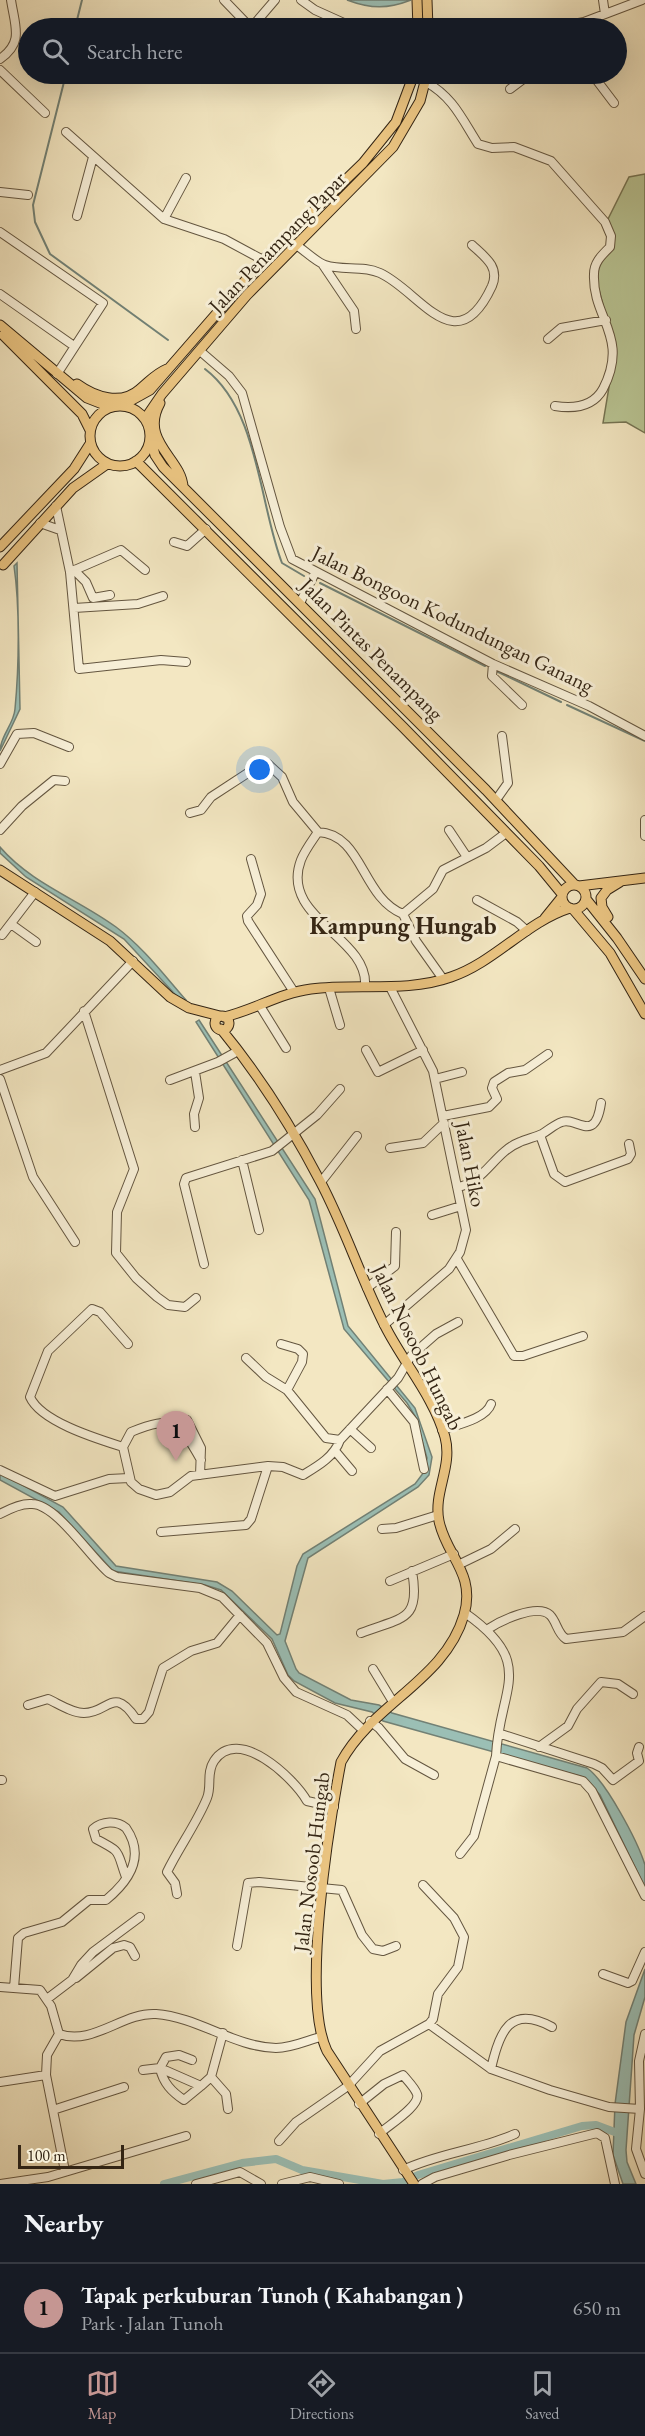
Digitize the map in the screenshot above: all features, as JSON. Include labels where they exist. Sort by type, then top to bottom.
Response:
[{"type":"main road","points":[[417,0],[418,18]]},
{"type":"main road","points":[[427,0],[428,18]]},
{"type":"main road","name":"Jalan Penampang Papar","points":[[123,405],[150,390],[263,260],[363,163],[396,122],[410,84]]},
{"type":"main road","name":"Jalan Penampang Papar","points":[[150,434],[149,413],[172,383],[247,295],[393,147],[410,122],[425,84]]},
{"type":"main road","points":[[0,325],[87,398],[110,407]]},
{"type":"main road","points":[[0,332],[82,414],[90,430],[90,444],[94,452],[107,464],[117,466],[136,461],[148,446],[150,434],[141,414],[123,405],[110,407],[97,416],[90,430]]},
{"type":"main road","points":[[66,382],[74,382],[95,395],[119,398],[139,391],[155,374],[169,368]]},
{"type":"main road","points":[[172,383],[156,409],[156,434],[161,447],[183,478],[183,487]]},
{"type":"main road","name":"Jalan Pintas Penampang","points":[[150,434],[159,461],[183,487],[496,800],[577,885]]},
{"type":"main road","points":[[0,548],[74,469],[90,444]]},
{"type":"main road","name":"Jalan Pintas Penampang","points":[[136,461],[506,833],[562,896]]},
{"type":"main road","points":[[0,575],[1,562],[83,479],[107,464]]},
{"type":"main road","points":[[0,870],[85,923],[134,961],[170,997],[223,1022],[294,992],[365,986],[415,986],[443,980],[466,971],[527,931],[544,918],[568,886],[645,878]]},
{"type":"main road","points":[[620,882],[603,894],[600,902],[645,979]]},
{"type":"main road","points":[[577,885],[584,890],[586,899],[630,955]]},
{"type":"main road","points":[[562,896],[610,953],[645,1014]]},
{"type":"main road","points":[[544,918],[580,907],[586,899]]},
{"type":"main road","name":"Jalan Nosoob Hungab","points":[[223,1022],[290,1137],[321,1182],[384,1325],[442,1430],[448,1460],[438,1515],[439,1525],[460,1564],[467,1593],[465,1613],[452,1643],[442,1657],[373,1719],[341,1762],[323,1886],[316,1986],[320,2037],[379,2134],[404,2171],[416,2183]]},
{"type":"street","points":[[0,59],[10,52],[16,43],[11,0]]},
{"type":"street","points":[[224,0],[241,18]]},
{"type":"street","points":[[260,18],[275,0]]},
{"type":"street","points":[[301,0],[315,10],[333,18]]},
{"type":"street","points":[[603,0],[605,14]]},
{"type":"street","points":[[590,18],[605,14],[624,3],[642,0]]},
{"type":"street","points":[[0,70],[45,113]]},
{"type":"street","points":[[434,84],[455,105],[478,144],[492,148],[514,147],[546,157],[557,166],[605,222],[611,242],[597,262],[594,277],[614,357],[600,394],[582,406],[555,406]]},
{"type":"street","points":[[510,89],[517,84]]},
{"type":"street","points":[[600,84],[614,103]]},
{"type":"street","points":[[66,132],[164,219],[224,239],[263,260]]},
{"type":"street","points":[[77,216],[93,157]]},
{"type":"street","points":[[164,219],[186,178]]},
{"type":"street","points":[[0,192],[28,195]]},
{"type":"street","points":[[0,232],[103,303],[98,315],[74,346],[57,374]]},
{"type":"street","points":[[295,244],[323,265],[354,312],[356,329]]},
{"type":"street","points":[[323,265],[364,268],[379,272],[403,288],[433,314],[454,322],[477,308],[493,283],[494,269],[491,262],[472,245]]},
{"type":"street","points":[[0,294],[74,346]]},
{"type":"street","points":[[548,339],[561,328],[606,320]]},
{"type":"street","name":"Jalan Bongoon Kodundungan Ganang","points":[[200,351],[229,376],[242,393],[288,554],[298,563],[493,664],[589,706],[645,736]]},
{"type":"street","points":[[56,506],[60,530],[72,571],[79,669],[161,660],[186,662]]},
{"type":"street","points":[[40,523],[60,530]]},
{"type":"street","points":[[174,542],[187,546],[206,529]]},
{"type":"street","points":[[72,571],[121,550],[145,570]]},
{"type":"street","points":[[72,571],[86,582],[93,597],[110,595]]},
{"type":"street","points":[[300,603],[315,573]]},
{"type":"street","points":[[74,608],[138,604],[163,596]]},
{"type":"street","points":[[493,664],[492,676],[522,705]]},
{"type":"street","points":[[0,764],[17,734],[34,733],[69,747]]},
{"type":"street","points":[[496,800],[508,783],[502,736]]},
{"type":"street","points":[[190,813],[201,810],[217,792],[260,765],[268,764],[282,777],[293,802],[318,832],[338,837],[344,842],[357,858],[372,889],[388,907],[403,914],[416,941],[443,980]]},
{"type":"street","points":[[0,830],[22,806],[54,780],[65,781]]},
{"type":"street","points":[[645,820],[645,836]]},
{"type":"street","points":[[449,830],[467,857]]},
{"type":"street","points":[[318,832],[300,862],[301,896],[311,912],[354,956],[364,973],[365,986]]},
{"type":"street","points":[[403,914],[433,889],[443,870],[506,833]]},
{"type":"street","points":[[251,859],[261,894],[257,905],[247,916],[248,921],[294,992]]},
{"type":"street","points":[[2,935],[34,892]]},
{"type":"street","points":[[477,900],[517,922],[527,931]]},
{"type":"street","points":[[11,924],[36,942]]},
{"type":"street","points":[[0,1070],[46,1053],[134,961]]},
{"type":"street","name":"Jalan Hiko","points":[[390,987],[423,1050],[435,1079],[466,1230],[465,1242],[457,1259]]},
{"type":"street","points":[[329,988],[340,1025]]},
{"type":"street","points":[[260,1006],[286,1048]]},
{"type":"street","points":[[84,1011],[134,1169],[117,1212],[116,1253],[121,1262],[168,1305],[185,1307],[195,1298]]},
{"type":"street","points":[[170,1080],[218,1062],[238,1050]]},
{"type":"street","points":[[366,1050],[378,1072],[423,1050]]},
{"type":"street","points":[[390,1148],[423,1143],[444,1119],[489,1107],[496,1099],[492,1088],[494,1082],[508,1073],[525,1070],[548,1054]]},
{"type":"street","points":[[195,1072],[199,1098],[194,1114],[195,1127]]},
{"type":"street","points":[[435,1079],[462,1072]]},
{"type":"street","points":[[0,1079],[33,1178],[75,1242]]},
{"type":"street","points":[[204,1264],[184,1184],[186,1178],[272,1151],[317,1115],[340,1089]]},
{"type":"street","points":[[457,1187],[467,1186],[475,1180],[503,1151],[540,1135],[566,1120],[587,1127],[594,1121],[601,1103]]},
{"type":"street","points":[[540,1135],[554,1174],[565,1182],[628,1159],[630,1157],[629,1144]]},
{"type":"street","points":[[321,1182],[357,1136]]},
{"type":"street","points":[[242,1160],[259,1230]]},
{"type":"street","points":[[432,1215],[461,1206]]},
{"type":"street","points":[[367,1288],[395,1266],[396,1232]]},
{"type":"street","points":[[384,1325],[457,1259],[514,1356],[583,1336]]},
{"type":"street","points":[[123,1447],[86,1436],[33,1402],[32,1389],[48,1351],[92,1309],[96,1309],[128,1344]]},
{"type":"street","points":[[201,1460],[187,1435],[176,1424],[164,1421],[131,1432],[123,1447],[129,1478],[139,1489],[156,1495],[170,1492],[191,1476],[268,1466],[283,1467],[303,1474],[336,1452],[340,1440],[398,1378],[411,1356],[436,1334],[458,1322]]},
{"type":"street","points":[[281,1344],[298,1349],[303,1354],[302,1362],[286,1389]]},
{"type":"street","points":[[246,1358],[266,1377],[286,1389],[326,1438],[340,1440]]},
{"type":"street","points":[[388,1388],[414,1422],[424,1469]]},
{"type":"street","points":[[442,1430],[483,1413],[491,1404]]},
{"type":"street","points":[[187,1420],[201,1448],[200,1475]]},
{"type":"street","points":[[350,1429],[371,1448]]},
{"type":"street","points":[[336,1452],[352,1471]]},
{"type":"street","points":[[161,1532],[246,1525],[251,1519],[268,1466]]},
{"type":"street","points":[[0,1470],[56,1496],[109,1479],[129,1478]]},
{"type":"street","points":[[0,1514],[20,1506],[37,1504],[57,1518],[109,1573],[128,1579],[200,1588],[214,1593],[240,1615],[267,1643],[284,1678],[296,1692],[347,1715],[363,1730]]},
{"type":"street","points":[[382,1529],[396,1528],[438,1515]]},
{"type":"street","points":[[460,1564],[491,1549],[515,1529]]},
{"type":"street","points":[[390,1581],[454,1554]]},
{"type":"street","points":[[361,1633],[410,1613],[416,1602],[412,1571]]},
{"type":"street","points":[[488,1629],[512,1616],[540,1611],[548,1614],[566,1639],[623,1632],[645,1616]]},
{"type":"street","points":[[460,1854],[474,1836],[496,1755],[511,1675],[505,1657],[488,1629],[465,1613]]},
{"type":"street","points":[[28,1705],[48,1699],[78,1712],[86,1713],[106,1704],[118,1702],[127,1707],[136,1719],[143,1719],[149,1712],[163,1668],[191,1652],[218,1643],[240,1615]]},
{"type":"street","points":[[373,1668],[389,1705]]},
{"type":"street","points":[[539,1747],[568,1726],[587,1695],[601,1682],[618,1684],[633,1694]]},
{"type":"street","points":[[373,1719],[405,1759],[434,1775]]},
{"type":"street","points":[[500,1736],[594,1764],[602,1768],[613,1780],[639,1761],[637,1753],[639,1747]]},
{"type":"street","points":[[177,1894],[176,1883],[166,1872],[207,1799],[210,1772],[214,1761],[220,1756],[238,1749],[256,1755],[290,1777],[307,1801],[334,1808]]},
{"type":"street","points":[[496,1755],[583,1781],[592,1791],[645,1896]]},
{"type":"street","points":[[14,1988],[18,1938],[24,1932],[58,1924],[88,1900],[106,1900],[134,1869],[135,1850],[130,1834],[123,1824],[105,1822],[98,1825],[93,1829],[96,1839],[114,1847],[120,1854],[126,1877]]},
{"type":"street","points":[[237,1946],[248,1883],[280,1882],[338,1888],[345,1893],[362,1935],[373,1949],[383,1951],[396,1946]]},
{"type":"street","points":[[279,2141],[296,2122],[348,2086],[380,2051],[429,2024],[433,2019],[438,1994],[458,1967],[464,1937],[454,1918],[423,1885]]},
{"type":"street","points":[[72,1980],[81,1965],[93,1952],[140,1917]]},
{"type":"street","points":[[47,1999],[118,1946],[130,1947],[135,1956]]},
{"type":"street","points":[[603,1974],[628,1983],[632,1981],[645,1952]]},
{"type":"street","points":[[0,1987],[40,1990],[47,1999],[59,2034],[47,2055],[46,2075],[65,2171]]},
{"type":"street","points":[[59,2034],[83,2036],[148,2014],[170,2016],[254,2045],[275,2048],[289,2047],[320,2037]]},
{"type":"street","points":[[492,2069],[501,2033],[511,2022],[528,2019],[541,2021],[552,2027]]},
{"type":"street","points":[[429,2024],[456,2046],[492,2069],[550,2090],[609,2107],[637,2109]]},
{"type":"street","points":[[192,2060],[171,2055],[162,2061],[160,2068],[168,2086],[184,2100],[211,2077],[223,2033]]},
{"type":"street","points":[[645,2034],[639,2061],[636,2149],[645,2174]]},
{"type":"street","points":[[143,2070],[160,2068],[201,2086]]},
{"type":"street","points":[[0,2082],[46,2075]]},
{"type":"street","points":[[359,2103],[379,2087],[403,2075],[417,2093],[416,2102],[412,2107],[379,2134]]},
{"type":"street","points":[[211,2077],[226,2094],[228,2109]]},
{"type":"street","points":[[53,2110],[124,2087]]},
{"type":"street","points":[[416,2183],[509,2155],[597,2133],[605,2138],[615,2184]]},
{"type":"street","points":[[404,2171],[420,2162],[474,2150],[515,2134]]},
{"type":"street","points":[[0,2184],[31,2181],[186,2136]]},
{"type":"street","points":[[196,2184],[231,2172],[240,2172],[261,2184]]},
{"type":"street","points":[[282,2184],[310,2177],[339,2184]]},
{"type":"green space","points":[[645,174],[645,433],[626,422],[603,423],[615,351],[598,286],[597,267],[610,241],[605,225],[629,177]]},
{"type":"water","points":[[347,0],[411,0],[379,7]]},
{"type":"water","points":[[17,563],[20,709],[0,751],[2,740],[15,709],[18,637],[14,566]]},
{"type":"water","points":[[0,847],[26,871],[126,935],[186,1000],[183,1003],[124,939],[26,877],[0,853]]},
{"type":"water","points":[[199,1020],[315,1199],[348,1326],[415,1408],[432,1457],[429,1475],[418,1487],[308,1558],[285,1641],[296,1669],[299,1673],[351,1700],[379,1705],[392,1713],[587,1768],[612,1798],[636,1842],[645,1865],[645,1888],[600,1795],[583,1777],[383,1721],[372,1712],[335,1703],[294,1681],[288,1675],[272,1639],[221,1590],[205,1585],[113,1571],[59,1512],[0,1480],[0,1473],[63,1507],[116,1566],[217,1582],[232,1591],[277,1635],[280,1634],[297,1566],[303,1554],[415,1484],[424,1472],[427,1458],[415,1416],[407,1403],[344,1329],[309,1200],[196,1022]]},
{"type":"water","points":[[645,1969],[645,1997],[634,2035],[626,2150],[627,2162],[636,2184],[623,2184],[613,2155],[615,2104],[626,2022]]},
{"type":"waterway","points":[[78,18],[82,0]]},
{"type":"waterway","points":[[63,84],[33,205],[35,222],[50,254],[168,340]]},
{"type":"waterway","points":[[205,369],[223,387],[237,408],[247,433],[282,563],[304,576]]},
{"type":"waterway","points":[[320,583],[485,666]]},
{"type":"waterway","points":[[494,670],[561,702]]},
{"type":"waterway","points":[[567,705],[645,741]]},
{"type":"waterway","points":[[164,2184],[242,2163],[276,2159],[302,2170],[383,2184],[403,2182],[418,2175],[582,2126],[596,2125],[620,2134]]},
{"type":"place","name":"Tapak perkuburan Tunoh ( Kahabangan )","points":[[176,1461]]},
{"type":"district","name":"Kampung Hungab","points":[[403,925]]}]
